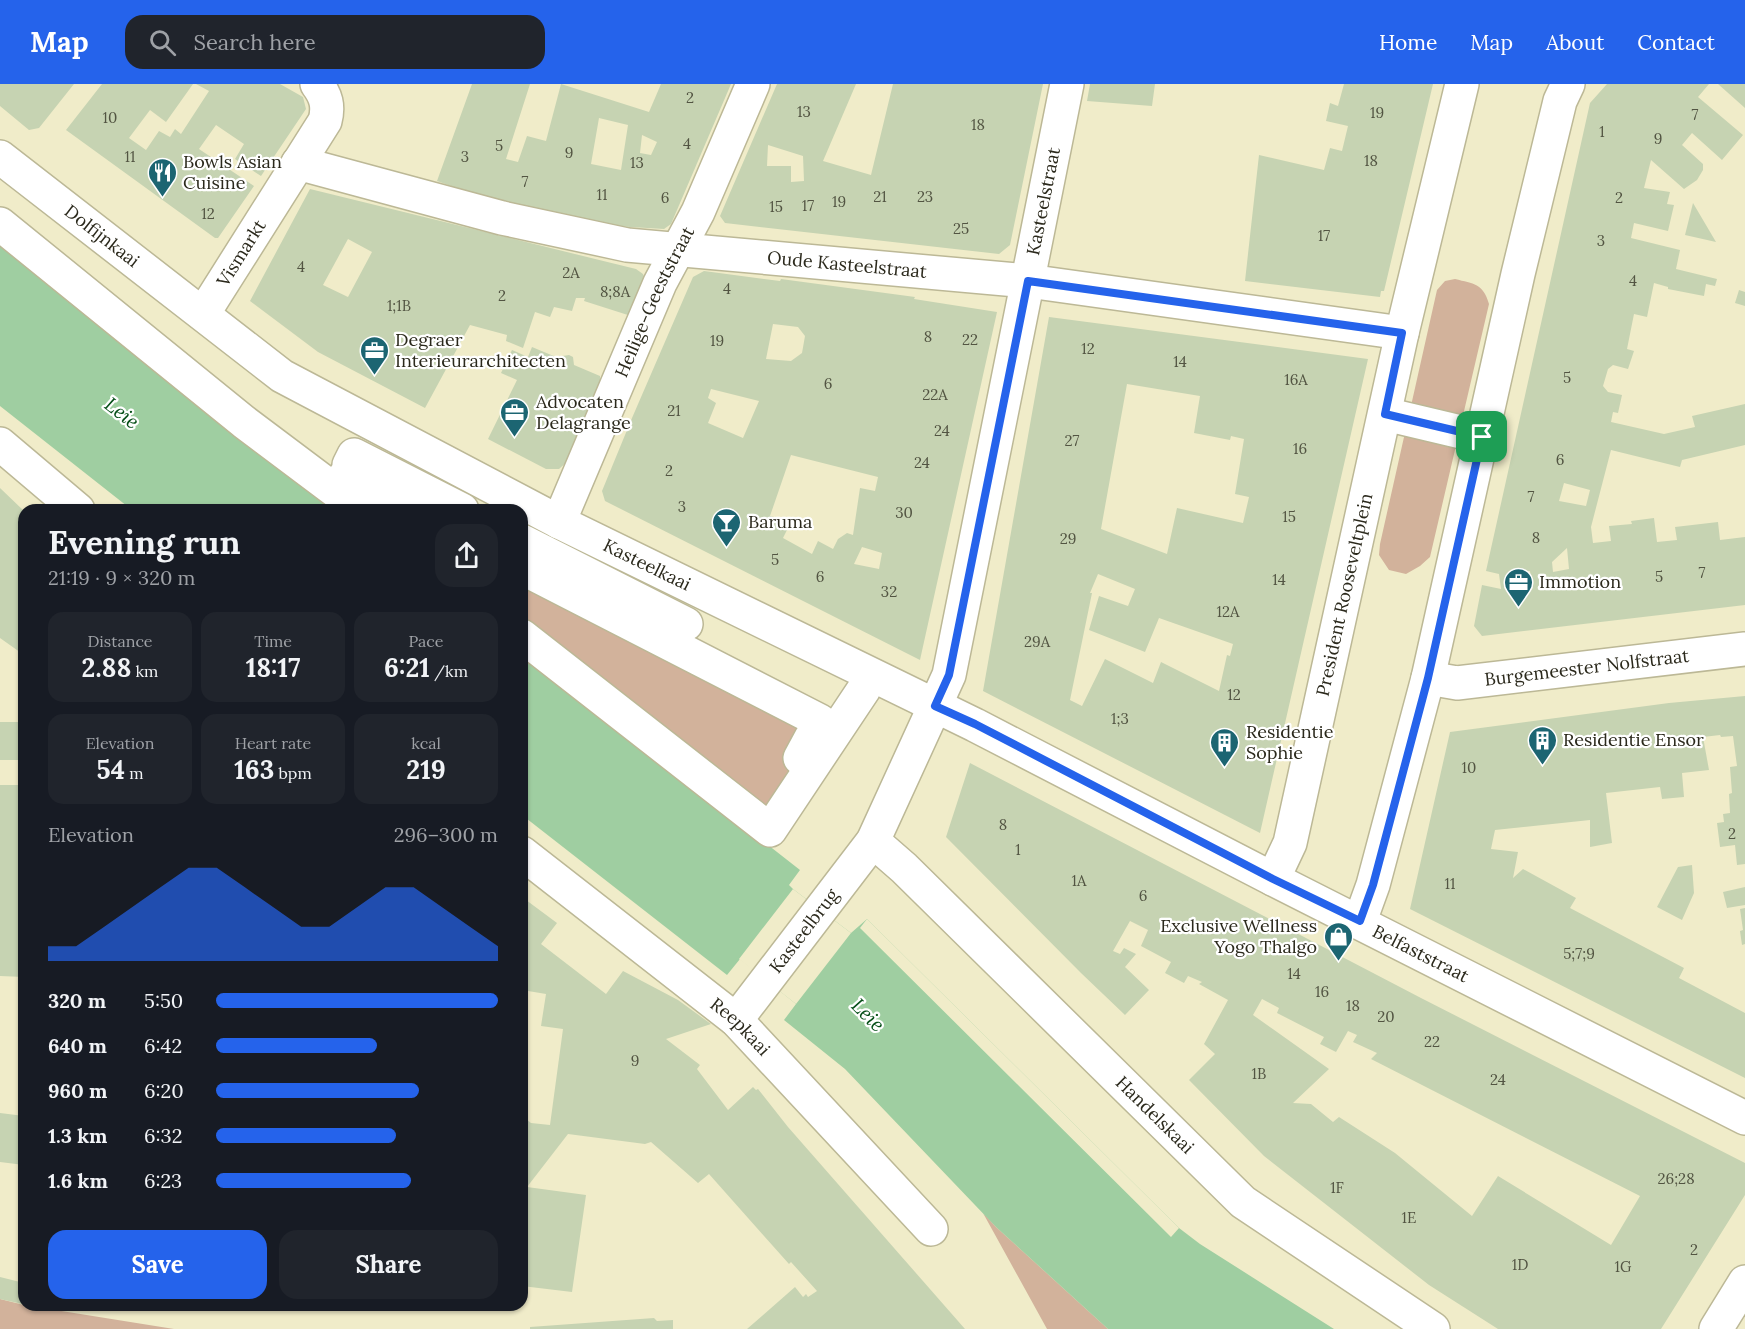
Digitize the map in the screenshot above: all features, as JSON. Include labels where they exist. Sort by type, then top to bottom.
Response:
[{"type":"street","name":"Vismarkt","points":[[204,314],[325,121],[328,111],[323,93],[317,84]]},
{"type":"street","name":"Heilige-Geeststraat","points":[[559,522],[660,284],[698,213],[753,84]]},
{"type":"street","name":"Kasteelstraat","points":[[935,706],[949,675],[1067,84]]},
{"type":"street","name":"President Rooseveltplein","points":[[1273,879],[1290,843],[1402,333],[1462,84]]},
{"type":"street","points":[[1360,921],[1373,885],[1428,678],[1518,274],[1557,112],[1568,84]]},
{"type":"street","name":"Dolfijnkaai","points":[[0,157],[204,314]]},
{"type":"street","name":"Oude Kasteelstraat","points":[[298,163],[502,218],[627,245],[1028,281],[1402,333]]},
{"type":"street","points":[[0,224],[244,422],[347,483],[394,504]]},
{"type":"street","name":"Kasteelkaai","points":[[204,314],[282,376],[525,504]]},
{"type":"street","points":[[1385,414],[1482,437]]},
{"type":"street","points":[[0,444],[71,504]]},
{"type":"street","points":[[347,483],[354,455],[450,504]]},
{"type":"street","name":"Kasteelkaai","points":[[528,506],[935,706]]},
{"type":"street","points":[[528,544],[683,631],[820,721],[764,826]]},
{"type":"street","points":[[528,570],[683,631]]},
{"type":"street","points":[[528,641],[770,830],[864,689]]},
{"type":"street","name":"Burgemeester Nolfstraat","points":[[1428,678],[1457,683],[1745,649]]},
{"type":"street","points":[[873,841],[935,706]]},
{"type":"street","name":"Belfaststraat","points":[[935,706],[975,724],[1273,879],[1360,921],[1745,1118]]},
{"type":"street","name":"Handelskaai","points":[[873,841],[904,868],[1243,1202],[1433,1329]]},
{"type":"street","name":"Kasteelbrug","points":[[736,1020],[873,841]]},
{"type":"street","name":"Reepkaai","points":[[528,858],[736,1020],[931,1229]]},
{"type":"street","points":[[1716,1329],[1745,1281]]},
{"type":"shaded area","points":[[1455,279],[1481,288],[1489,304],[1430,557],[1406,574],[1389,570],[1379,555],[1380,544],[1437,290],[1445,281]]},
{"type":"shaded area","points":[[528,574],[815,721],[764,816],[528,632]]},
{"type":"shaded area","points":[[983,1213],[996,1227],[1108,1329],[1047,1329]]},
{"type":"shaded area","points":[[0,1299],[18,1304],[18,1311],[62,1311],[174,1329],[0,1329]]},
{"type":"water","name":"Leie","points":[[0,243],[332,504],[124,504],[0,406]]},
{"type":"water","name":"Leie","points":[[528,658],[800,870],[789,885],[793,889],[851,933],[867,919],[1179,1228],[1200,1244],[1334,1329],[1108,1329],[996,1227],[845,1069],[784,1020],[796,1004],[740,959],[727,975],[528,820]]},
{"type":"pier","points":[[793,889],[851,933],[796,1004],[739,959]]},
{"type":"pier","points":[[867,919],[1179,1228],[1171,1237],[860,928]]},
{"type":"building","points":[[0,84],[74,84],[39,128],[29,130],[0,106]]},
{"type":"building","points":[[102,84],[193,84],[166,122],[150,110],[129,138],[146,150],[159,131],[170,137],[175,129],[181,134],[209,91],[196,84],[280,84],[303,97],[306,109],[261,176],[235,159],[244,144],[216,125],[199,149],[254,186],[218,238],[215,238],[66,130]]},
{"type":"building","points":[[472,84],[530,84],[506,159],[518,162],[527,136],[546,141],[561,84],[649,112],[661,84],[731,84],[671,224],[664,229],[614,226],[471,193],[437,181]],"holes":[[[599,118],[628,125],[621,170],[591,164]],[[642,135],[657,142],[651,155],[640,153]]]},
{"type":"building","points":[[777,84],[856,84],[823,161],[871,175],[893,84],[1043,84],[1010,245],[999,254],[725,223],[720,216]],"holes":[[[768,145],[803,156],[804,181],[791,182],[791,166],[767,166]]]},
{"type":"building","points":[[1090,84],[1155,84],[1152,106],[1087,101]]},
{"type":"building","points":[[1344,84],[1433,84],[1384,291],[1381,291],[1380,297],[1245,281],[1259,155],[1324,170],[1330,148],[1342,151],[1348,126],[1326,121],[1330,103],[1338,106]]},
{"type":"building","points":[[1607,84],[1709,84],[1698,97],[1743,135],[1722,160],[1692,133],[1682,145],[1703,164],[1703,170],[1697,180],[1684,189],[1651,160],[1644,188],[1670,192],[1667,204],[1674,205],[1668,231],[1634,223],[1631,238],[1680,250],[1676,269],[1717,279],[1715,286],[1706,284],[1704,296],[1668,289],[1668,287],[1654,283],[1647,317],[1634,314],[1627,349],[1634,351],[1628,369],[1613,365],[1608,369],[1603,386],[1608,392],[1622,395],[1618,413],[1613,412],[1611,422],[1664,434],[1695,427],[1692,416],[1745,404],[1745,445],[1682,460],[1680,467],[1611,450],[1591,527],[1593,543],[1611,541],[1609,526],[1632,524],[1631,521],[1654,518],[1657,542],[1677,540],[1675,527],[1718,522],[1720,540],[1745,537],[1745,605],[1482,636],[1474,626],[1482,585],[1501,589],[1499,574],[1486,571],[1590,103]],"holes":[[[1564,483],[1590,490],[1586,506],[1559,501]],[[1567,548],[1569,569],[1553,572],[1552,562]],[[1530,571],[1532,587],[1514,589],[1512,572]]]},
{"type":"building","points":[[1718,84],[1745,84],[1745,108]]},
{"type":"building","points":[[310,189],[636,269],[643,274],[645,279],[631,316],[584,301],[585,298],[576,298],[572,311],[554,307],[550,317],[535,312],[523,348],[506,341],[507,335],[470,325],[425,408],[318,352],[250,301]],"holes":[[[348,239],[372,252],[348,297],[323,285]]]},
{"type":"building","points":[[1693,203],[1716,242],[1685,235]]},
{"type":"building","points":[[704,271],[780,281],[781,279],[915,297],[914,299],[997,312],[920,660],[605,501],[602,491],[693,277]],"holes":[[[773,324],[798,327],[805,336],[802,353],[791,361],[766,359]],[[711,389],[759,401],[743,438],[708,423],[716,403],[708,398]],[[791,455],[878,477],[875,491],[860,488],[853,535],[847,533],[838,539],[833,549],[818,541],[812,554],[783,538],[791,522],[770,516]],[[862,547],[882,553],[879,569],[854,564]]]},
{"type":"building","points":[[1739,290],[1745,292],[1745,306],[1735,303]]},
{"type":"building","points":[[1049,317],[1368,359],[1260,833],[983,691]],"holes":[[[1127,384],[1200,396],[1194,433],[1230,440],[1231,436],[1244,439],[1235,494],[1249,497],[1243,523],[1177,508],[1167,554],[1101,529]],[[1098,574],[1135,589],[1128,606],[1099,596],[1089,630],[1145,652],[1159,618],[1233,644],[1230,656],[1227,655],[1219,691],[1161,662],[1153,683],[1105,659],[1082,706],[1070,700],[1092,593],[1090,593]]]},
{"type":"building","points":[[532,347],[556,357],[569,355],[573,357],[574,365],[600,376],[602,382],[568,461],[559,469],[546,469],[488,439],[517,380],[501,373],[512,350],[528,357]]},
{"type":"building","points":[[0,488],[18,505],[18,651],[0,638]]},
{"type":"building","points":[[1745,696],[1745,864],[1737,865],[1735,845],[1720,847],[1717,823],[1724,822],[1723,814],[1730,813],[1729,794],[1732,793],[1730,767],[1737,766],[1733,736],[1721,737],[1720,735],[1703,737],[1709,770],[1682,773],[1684,797],[1662,799],[1660,787],[1606,793],[1612,843],[1590,847],[1590,820],[1495,830],[1491,849],[1518,852],[1513,878],[1523,869],[1576,898],[1570,908],[1684,968],[1679,978],[1745,1013],[1745,1078],[1410,909],[1450,732],[1669,703]]},
{"type":"building","points":[[0,722],[18,722],[18,760],[0,760]]},
{"type":"building","points":[[970,763],[1421,998],[1745,1163],[1745,1195],[1661,1329],[1498,1329],[1429,1285],[1264,1156],[1189,1080],[1215,1054],[1204,1044],[1228,1000],[1199,984],[1202,982],[1188,976],[1184,983],[1165,973],[1171,962],[1141,946],[1148,930],[1130,921],[1113,951],[1120,954],[1124,948],[1136,954],[1125,967],[1149,990],[1125,1015],[946,837]],"holes":[[[1262,999],[1279,1008],[1277,1013],[1324,1037],[1320,1044],[1336,1052],[1348,1031],[1357,1035],[1353,1042],[1377,1053],[1371,1059],[1640,1196],[1611,1245],[1498,1176],[1472,1216],[1395,1153],[1339,1117],[1333,1122],[1311,1104],[1293,1103],[1329,1069],[1253,1015]]]},
{"type":"building","points":[[0,785],[18,785],[18,977],[0,976]]},
{"type":"building","points":[[1692,865],[1694,893],[1682,920],[1657,907],[1678,867]]},
{"type":"building","points":[[1745,887],[1745,905],[1727,908],[1723,892]]},
{"type":"building","points":[[528,901],[557,923],[541,944],[606,994],[623,971],[678,1000],[711,1024],[666,1039],[700,1065],[697,1069],[728,1110],[753,1087],[758,1089],[788,1127],[965,1329],[747,1329],[795,1287],[803,1297],[806,1294],[808,1297],[817,1291],[791,1262],[789,1264],[709,1174],[698,1183],[651,1142],[645,1144],[568,1134],[528,1186],[528,1121],[550,1125],[563,1029],[541,1026],[546,994],[528,991]]},
{"type":"building","points":[[1745,908],[1745,944],[1742,945],[1740,931],[1743,930],[1740,909]]},
{"type":"building","points":[[0,1113],[18,1115],[18,1164],[0,1162]]},
{"type":"building","points":[[528,1187],[586,1195],[572,1292],[528,1287]]},
{"type":"building","points":[[0,1277],[18,1282],[18,1303],[0,1299]]},
{"type":"building","points":[[654,1318],[657,1321],[673,1320],[673,1329],[530,1329],[530,1327]]},
{"type":"place","name":"Bowls Asian Cuisine","points":[[162,198]]},
{"type":"place","name":"Degraer Interieurarchitecten","points":[[374,376]]},
{"type":"place","name":"Advocaten Delagrange","points":[[515,438]]},
{"type":"place","name":"Baruma","points":[[727,548]]},
{"type":"place","name":"Immotion","points":[[1518,608]]},
{"type":"place","name":"Residentie Ensor","points":[[1542,766]]},
{"type":"place","name":"Residentie Sophie","points":[[1225,768]]},
{"type":"place","name":"Exclusive Wellness Yogo Thalgo","points":[[1338,962]]},
{"type":"route","points":[[1028,281],[1402,333],[1385,414],[1482,437],[1428,678],[1373,885],[1360,921],[1273,879],[975,724],[935,706],[949,675],[1028,281]]}]
